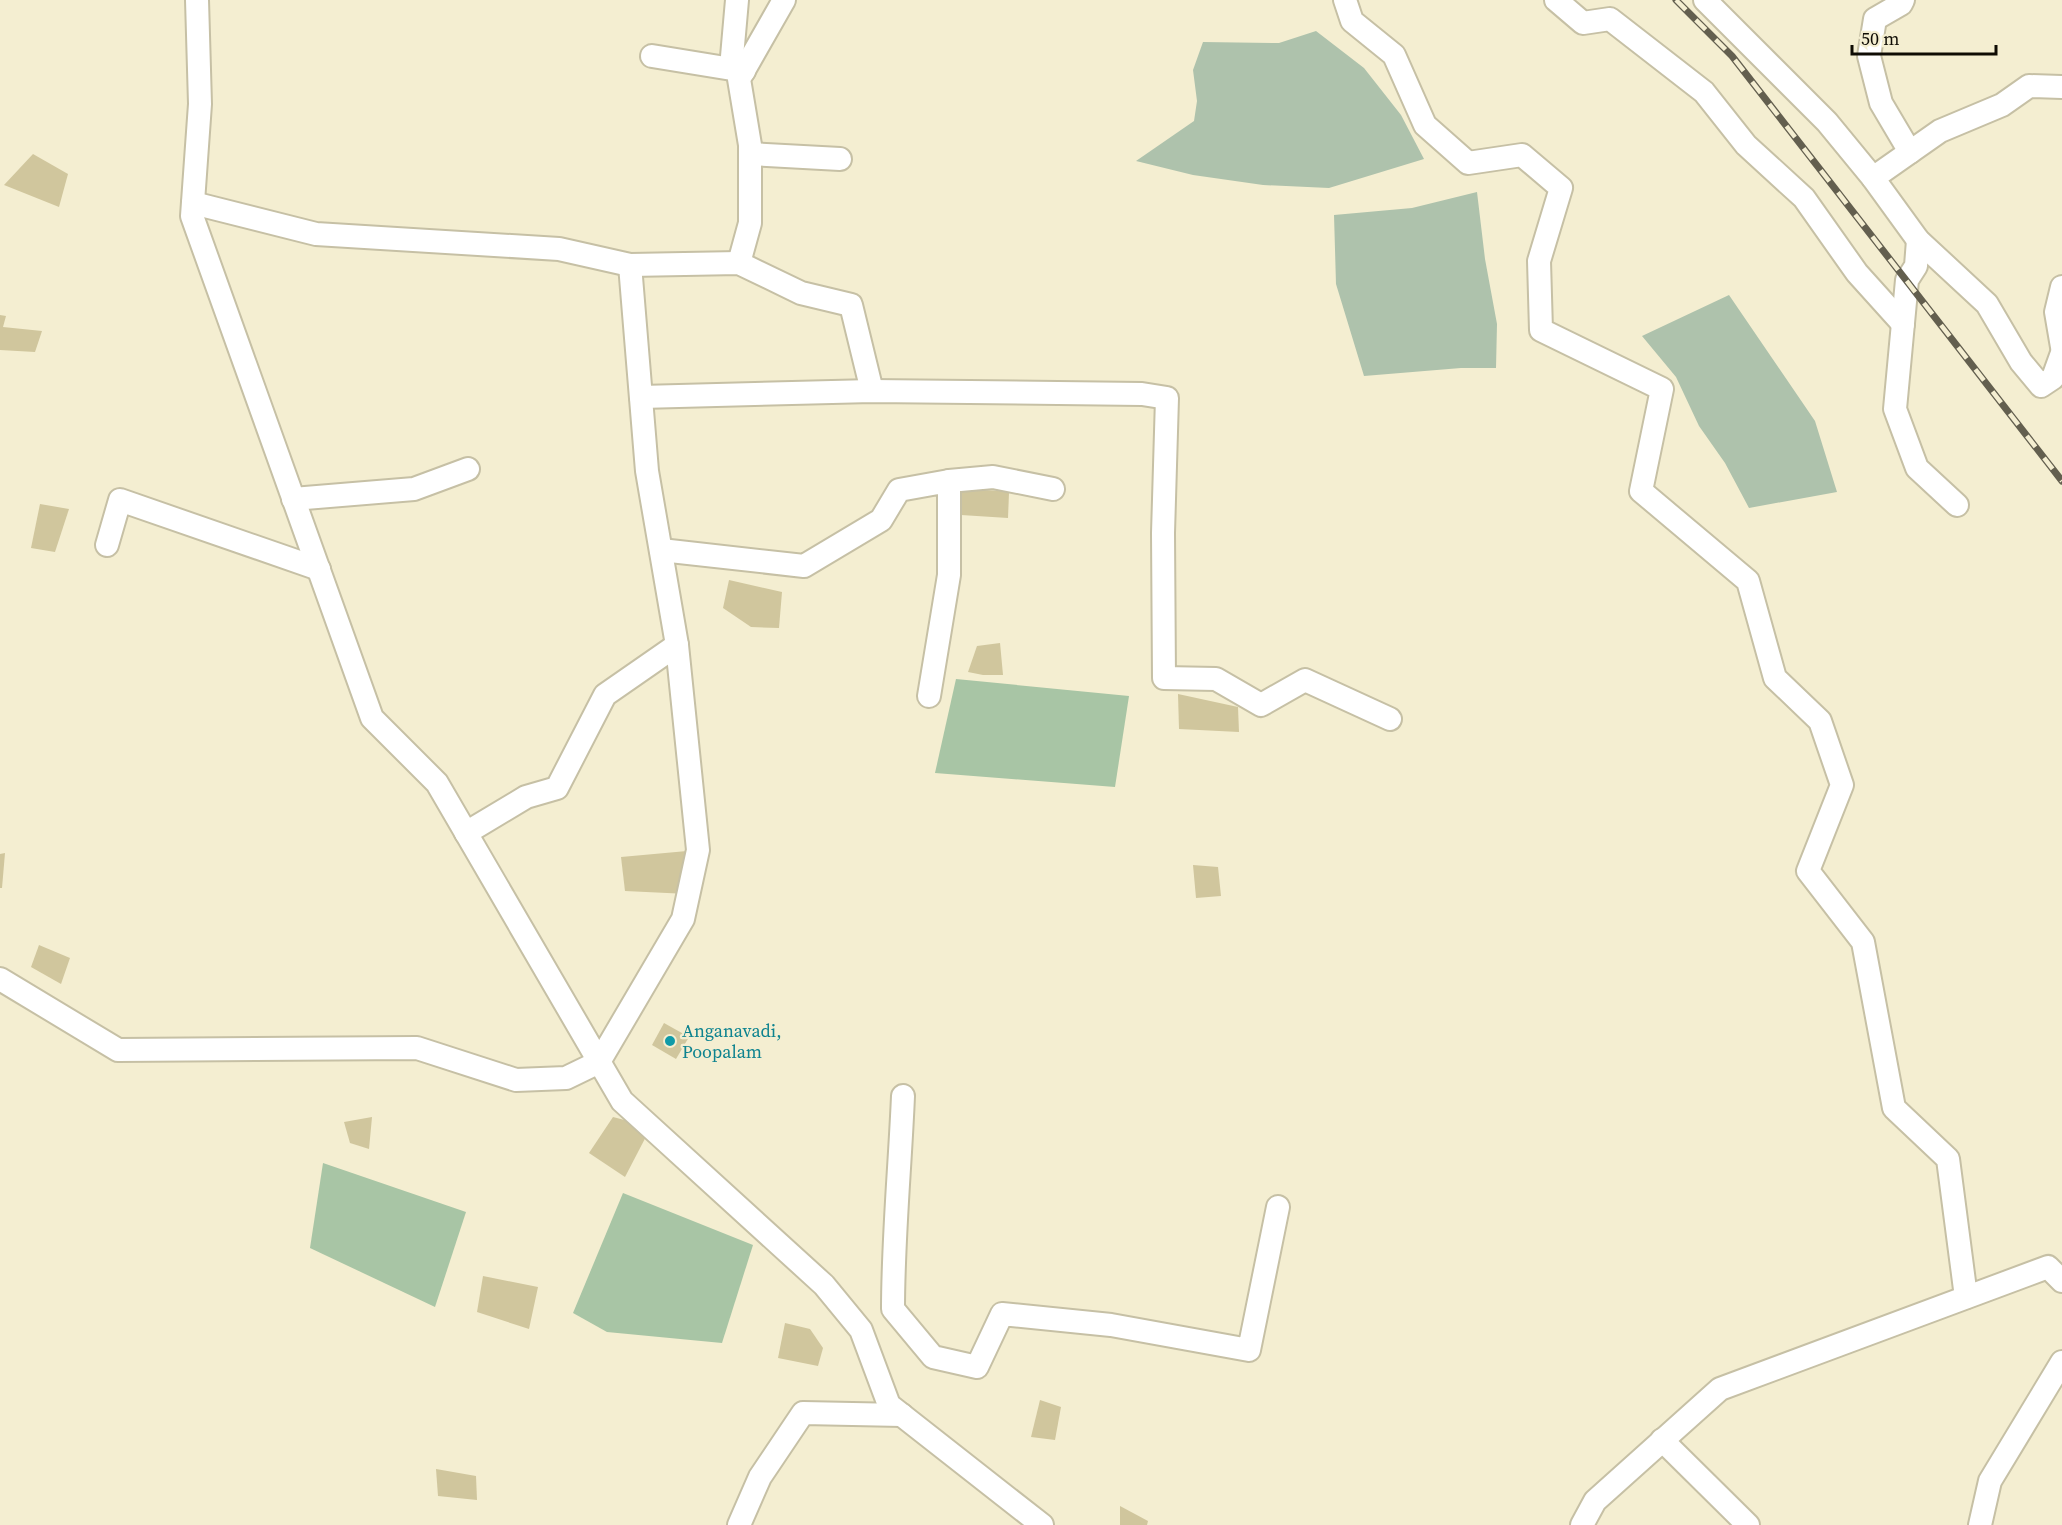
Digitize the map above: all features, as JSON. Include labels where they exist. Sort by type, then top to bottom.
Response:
[{"type":"street","points":[[197,0],[200,104],[192,216],[372,718],[437,783],[622,1101],[824,1285],[861,1330],[888,1405],[1042,1525]]},
{"type":"street","points":[[737,0],[737,69],[750,145],[750,223],[740,263]]},
{"type":"street","points":[[737,69],[784,0]]},
{"type":"street","points":[[1345,0],[1352,21],[1394,56],[1425,125],[1468,163],[1522,155],[1561,188],[1539,261],[1541,330],[1662,389],[1641,491],[1748,581],[1775,678],[1820,721],[1842,785],[1808,871],[1863,942],[1894,1108],[1948,1159],[1966,1297]]},
{"type":"street","points":[[1556,0],[1583,23],[1610,19],[1704,92],[1746,145],[1804,198],[1857,273],[1903,324]]},
{"type":"street","points":[[1705,0],[1827,122],[1873,178],[1917,240],[1987,304],[2021,362],[2041,386],[2053,378],[2062,353]]},
{"type":"street","points":[[1903,0],[1901,4],[1875,19],[1869,56],[1881,103],[1910,152]]},
{"type":"street","points":[[652,56],[737,69]]},
{"type":"street","points":[[1873,178],[1940,131],[2002,105],[2029,86],[2062,87]]},
{"type":"street","points":[[750,154],[840,159]]},
{"type":"street","points":[[193,203],[316,234],[559,249],[630,266],[740,263],[801,293],[851,305],[872,391]]},
{"type":"street","points":[[1917,240],[1916,266],[1907,280],[1895,409],[1917,468],[1957,505]]},
{"type":"street","points":[[0,979],[118,1050],[417,1048],[516,1080],[566,1078],[599,1062],[683,919],[698,850],[677,645],[647,471],[630,266]]},
{"type":"street","points":[[2062,287],[2056,312],[2062,346]]},
{"type":"street","points":[[641,398],[872,391],[1142,394],[1167,398],[1163,533],[1164,678],[1216,679],[1261,705],[1305,680],[1390,719]]},
{"type":"street","points":[[293,499],[414,489],[468,470]]},
{"type":"street","points":[[661,550],[804,566],[880,520],[899,490],[949,481],[993,477],[1053,489]]},
{"type":"street","points":[[930,696],[949,575],[949,481]]},
{"type":"street","points":[[107,545],[120,500],[319,569]]},
{"type":"street","points":[[466,833],[526,797],[557,788],[604,695],[677,645]]},
{"type":"street","points":[[903,1096],[900,1172],[893,1251],[893,1309],[933,1357],[977,1367],[1002,1314],[1112,1325],[1249,1350],[1278,1207]]},
{"type":"street","points":[[1582,1525],[1595,1501],[1720,1389],[2048,1267],[2062,1281]]},
{"type":"street","points":[[1980,1525],[1990,1480],[2062,1362]]},
{"type":"street","points":[[739,1525],[760,1477],[803,1413],[902,1415]]},
{"type":"street","points":[[1662,1440],[1748,1525]]},
{"type":"green space","points":[[1316,31],[1364,68],[1401,115],[1424,159],[1329,188],[1263,185],[1193,175],[1136,161],[1194,121],[1197,101],[1193,70],[1203,42],[1279,43]]},
{"type":"green space","points":[[1477,192],[1485,259],[1497,324],[1496,368],[1461,368],[1364,376],[1336,284],[1334,215],[1412,208]]},
{"type":"green space","points":[[1729,295],[1815,421],[1837,492],[1749,508],[1725,463],[1699,426],[1676,377],[1642,336]]},
{"type":"green space","points":[[956,679],[1129,696],[1115,787],[935,773]]},
{"type":"green space","points":[[323,1163],[466,1212],[435,1307],[310,1248]]},
{"type":"green space","points":[[623,1193],[753,1245],[722,1343],[607,1332],[573,1313]]},
{"type":"building","points":[[33,154],[68,174],[59,207],[4,185]]},
{"type":"building","points":[[0,315],[6,316],[3,327],[42,331],[35,352],[0,350]]},
{"type":"building","points":[[961,489],[1009,493],[1008,518],[961,515]]},
{"type":"building","points":[[40,504],[69,509],[55,552],[31,548]]},
{"type":"building","points":[[729,580],[782,592],[779,628],[751,627],[723,608]]},
{"type":"building","points":[[1000,643],[1003,675],[968,672],[977,646]]},
{"type":"building","points":[[1178,694],[1238,707],[1239,732],[1179,729]]},
{"type":"building","points":[[698,850],[688,894],[625,891],[621,857]]},
{"type":"building","points":[[5,853],[2,888],[0,888],[0,854]]},
{"type":"building","points":[[1193,865],[1218,867],[1221,896],[1196,898]]},
{"type":"building","points":[[39,945],[70,958],[61,984],[31,967]]},
{"type":"building","name":"Anganavadi, Poopalam","points":[[664,1023],[689,1037],[676,1059],[652,1045]]},
{"type":"building","points":[[372,1117],[369,1149],[350,1143],[344,1122]]},
{"type":"building","points":[[613,1117],[651,1127],[625,1177],[589,1153]]},
{"type":"building","points":[[483,1276],[538,1287],[529,1329],[477,1312]]},
{"type":"building","points":[[785,1323],[810,1329],[823,1348],[818,1366],[778,1358]]},
{"type":"building","points":[[1040,1400],[1061,1407],[1055,1440],[1031,1437]]},
{"type":"building","points":[[436,1469],[476,1476],[477,1500],[438,1496]]},
{"type":"building","points":[[1120,1506],[1148,1521],[1147,1525],[1120,1525]]},
{"type":"railway","points":[[1676,0],[1732,56],[2062,481]]},
{"type":"place","name":"Anganavadi, Poopalam","points":[[670,1041]]}]
